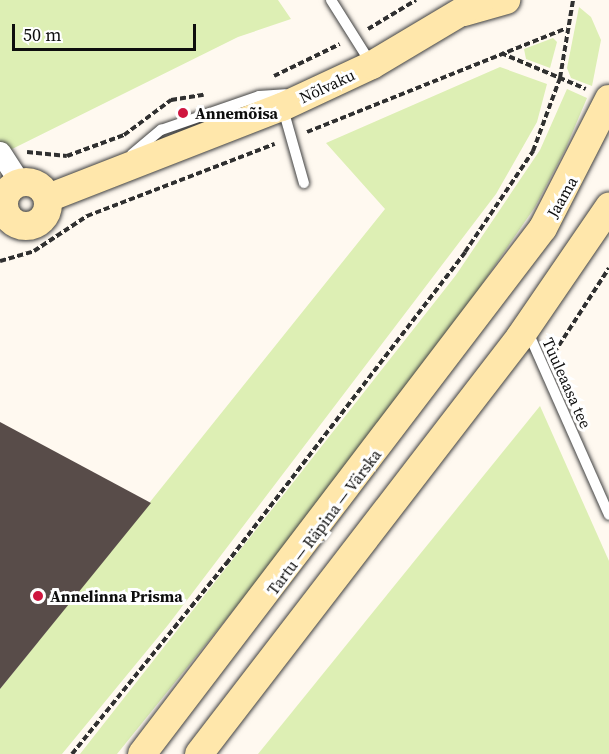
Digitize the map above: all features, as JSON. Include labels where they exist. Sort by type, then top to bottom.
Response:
[{"type":"main road","name":"Nõlvaku","points":[[48,198],[282,107],[372,65],[473,6],[506,0]]},
{"type":"main road","name":"Jaama","points":[[501,286],[576,173],[600,95]]},
{"type":"main road","points":[[19,181],[34,183],[48,198],[48,211],[35,225],[15,223],[3,213],[6,194],[19,181]]},
{"type":"main road","points":[[199,754],[526,328],[609,207]]},
{"type":"main road","name":"Tartu — Räpina — Värska","points":[[142,754],[501,286]]},
{"type":"street","points":[[3,154],[19,181]]},
{"type":"lane","points":[[331,0],[372,65]]},
{"type":"lane","points":[[109,174],[160,130],[259,96],[312,93]]},
{"type":"lane","points":[[282,107],[304,183]]},
{"type":"lane","name":"Tuuleaasa tee","points":[[526,328],[609,515]]},
{"type":"path","points":[[72,754],[226,564],[465,252],[533,151],[560,78],[573,0]]},
{"type":"path","points":[[501,53],[600,95]]},
{"type":"path","points":[[3,154],[67,156]]},
{"type":"path","points":[[544,369],[609,268]]},
{"type":"green space","points":[[0,0],[278,0],[291,19],[238,37],[0,155]]},
{"type":"green space","points":[[579,7],[591,17],[601,40],[592,86],[571,78],[567,68]]},
{"type":"green space","points":[[553,38],[557,42],[550,68],[526,59],[524,49]]},
{"type":"green space","points":[[500,67],[547,84],[537,122],[496,194],[168,625],[62,754],[0,754],[0,689],[385,209],[326,143]]},
{"type":"green space","points":[[567,89],[587,98],[565,150],[535,207],[478,290],[261,576],[117,754],[80,754],[456,275],[540,150]]},
{"type":"green space","points":[[540,406],[609,561],[609,754],[258,754]]},
{"type":"building","name":"Annelinna Prisma","points":[[0,422],[151,503],[0,689]]},
{"type":"place","name":"Annemõisa","points":[[183,113]]},
{"type":"place","name":"Annelinna Prisma","points":[[38,596]]}]
